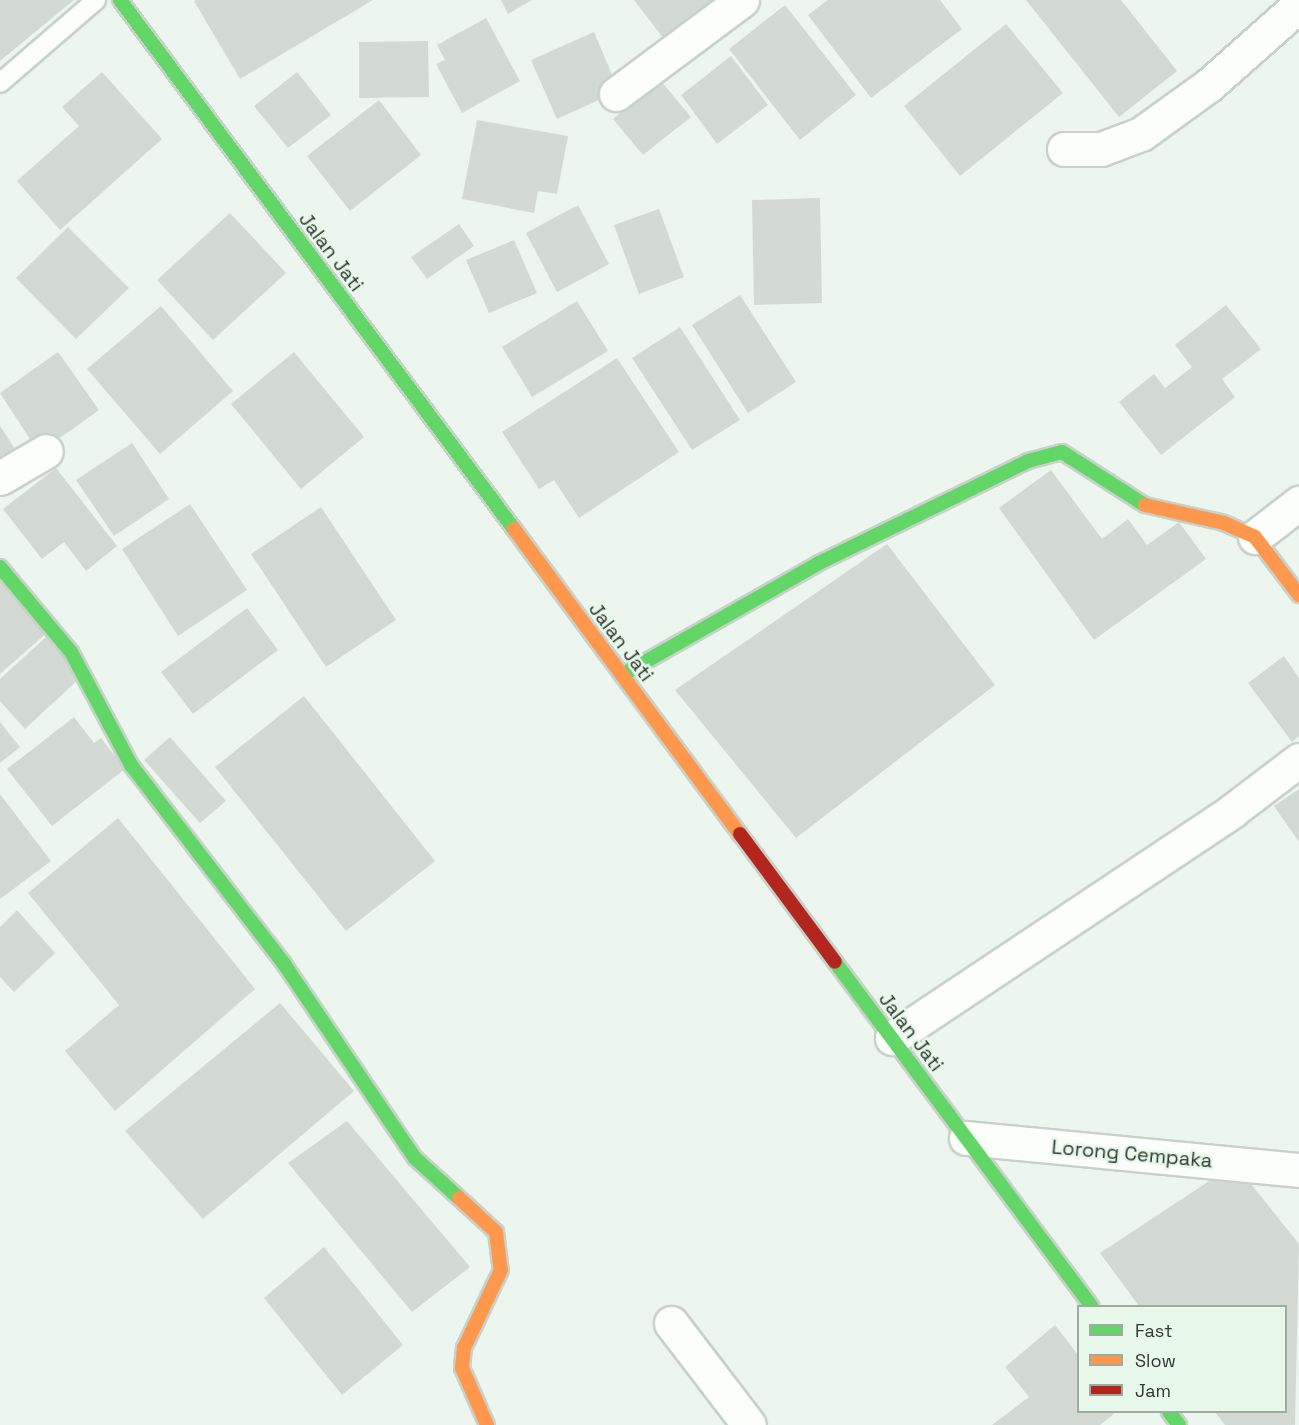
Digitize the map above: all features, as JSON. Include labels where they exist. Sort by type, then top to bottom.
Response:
[{"type":"street","name":"Jalan Jati","points":[[120,0],[1090,1305]]},
{"type":"street","points":[[616,94],[742,0]]},
{"type":"street","points":[[1064,149],[1101,149],[1141,134],[1209,85],[1299,5]]},
{"type":"street","points":[[0,478],[46,451]]},
{"type":"street","points":[[622,675],[817,564],[1046,454],[1062,452],[1086,462],[1154,511],[1224,523],[1255,537],[1299,595]]},
{"type":"street","points":[[1255,537],[1299,503]]},
{"type":"street","points":[[0,567],[71,652],[131,765],[284,964],[416,1158],[496,1232],[501,1270],[464,1348],[462,1368],[487,1425]]},
{"type":"street","points":[[892,1038],[1299,760]]},
{"type":"street","name":"Lorong Cempaka","points":[[966,1138],[1299,1170]]},
{"type":"street","points":[[671,1323],[749,1425]]},
{"type":"street","points":[[1170,1413],[1179,1425]]},
{"type":"lane","points":[[0,83],[96,0]]},
{"type":"building","points":[[0,0],[74,0],[0,61]]},
{"type":"building","points":[[196,0],[373,0],[240,79],[194,1]]},
{"type":"building","points":[[501,0],[532,0],[508,14]]},
{"type":"building","points":[[634,0],[731,0],[670,47]]},
{"type":"building","points":[[828,0],[940,0],[962,29],[871,98],[808,15]]},
{"type":"building","points":[[1026,0],[1121,0],[1177,71],[1119,117]]},
{"type":"building","points":[[785,5],[856,95],[800,140],[729,49]]},
{"type":"building","points":[[486,18],[520,81],[462,113],[436,64],[445,60],[437,45]]},
{"type":"building","points":[[1006,24],[1063,93],[960,176],[904,106]]},
{"type":"building","points":[[594,32],[619,91],[557,119],[531,60]]},
{"type":"building","points":[[428,41],[429,97],[359,98],[359,42]]},
{"type":"building","points":[[731,56],[768,105],[717,144],[681,95]]},
{"type":"building","points":[[102,72],[162,139],[60,230],[17,181],[79,126],[62,107]]},
{"type":"building","points":[[297,72],[331,115],[288,148],[254,106]]},
{"type":"building","points":[[661,81],[691,117],[643,155],[613,119]]},
{"type":"building","points":[[379,100],[421,155],[350,211],[307,156]]},
{"type":"building","points":[[477,120],[568,136],[557,194],[538,191],[534,213],[462,199]]},
{"type":"building","points":[[820,198],[822,303],[754,305],[752,200]]},
{"type":"building","points":[[578,205],[609,264],[557,292],[526,233]]},
{"type":"building","points":[[659,209],[684,277],[639,294],[614,225]]},
{"type":"building","points":[[230,213],[286,273],[213,340],[157,280]]},
{"type":"building","points":[[459,224],[474,246],[427,279],[411,257]]},
{"type":"building","points":[[68,227],[129,288],[76,339],[16,278]]},
{"type":"building","points":[[514,240],[537,293],[489,313],[466,260]]},
{"type":"building","points":[[740,295],[796,382],[748,413],[692,325]]},
{"type":"building","points":[[577,301],[608,351],[532,397],[502,347]]},
{"type":"building","points":[[1226,305],[1261,349],[1222,379],[1235,397],[1161,455],[1119,402],[1154,374],[1165,388],[1192,367],[1175,345]]},
{"type":"building","points":[[161,306],[233,391],[160,454],[87,369]]},
{"type":"building","points":[[680,327],[740,420],[692,450],[632,358]]},
{"type":"building","points":[[58,352],[99,410],[39,453],[0,393]]},
{"type":"building","points":[[294,352],[364,437],[301,489],[231,404]]},
{"type":"building","points":[[617,358],[679,452],[579,518],[554,480],[539,489],[502,432]]},
{"type":"building","points":[[0,426],[21,458],[0,472]]},
{"type":"building","points":[[132,443],[169,499],[114,536],[76,480]]},
{"type":"building","points":[[56,468],[117,546],[86,571],[64,542],[42,559],[3,509]]},
{"type":"building","points":[[1051,470],[1102,539],[1128,519],[1147,545],[1179,522],[1206,559],[1094,640],[999,508]]},
{"type":"building","points":[[190,504],[247,590],[178,636],[122,549]]},
{"type":"building","points":[[321,507],[396,620],[326,667],[251,554]]},
{"type":"building","points":[[887,544],[995,685],[796,838],[675,690]]},
{"type":"building","points":[[0,574],[50,630],[0,674]]},
{"type":"building","points":[[247,608],[278,650],[193,714],[161,672]]},
{"type":"building","points":[[46,637],[81,677],[25,729],[0,701],[0,679]]},
{"type":"building","points":[[1284,656],[1299,678],[1299,736],[1292,742],[1248,683]]},
{"type":"building","points":[[304,696],[435,861],[346,931],[215,767]]},
{"type":"building","points":[[74,717],[94,743],[101,738],[125,769],[52,826],[7,769]]},
{"type":"building","points":[[0,722],[20,747],[0,763]]},
{"type":"building","points":[[170,737],[226,801],[200,823],[144,760]]},
{"type":"building","points":[[1299,789],[1299,842],[1274,806]]},
{"type":"building","points":[[0,794],[51,861],[0,899]]},
{"type":"building","points":[[118,818],[255,989],[115,1111],[65,1051],[119,1005],[28,893]]},
{"type":"building","points":[[17,910],[55,953],[14,992],[0,977],[0,927]]},
{"type":"building","points":[[280,1003],[354,1091],[203,1219],[125,1131]]},
{"type":"building","points":[[347,1121],[470,1267],[412,1312],[288,1163]]},
{"type":"building","points":[[1235,1164],[1299,1244],[1295,1425],[1225,1425],[1216,1413],[1287,1413],[1287,1305],[1138,1305],[1100,1253]]},
{"type":"building","points":[[324,1247],[403,1345],[342,1395],[264,1298]]},
{"type":"building","points":[[1055,1325],[1077,1354],[1077,1413],[1115,1413],[1100,1425],[992,1425],[1029,1397],[1005,1367]]},
{"type":"traffic: fast","points":[[120,0],[514,529]]},
{"type":"traffic: fast","points":[[622,675],[817,564],[1028,461],[1062,452],[1145,505]]},
{"type":"traffic: fast","points":[[0,567],[71,652],[131,765],[284,964],[415,1158],[459,1198]]},
{"type":"traffic: fast","points":[[835,962],[1090,1305]]},
{"type":"traffic: fast","points":[[1170,1413],[1179,1425]]},
{"type":"traffic: slow","points":[[1145,505],[1224,523],[1255,537],[1299,595]]},
{"type":"traffic: slow","points":[[514,529],[740,834]]},
{"type":"traffic: slow","points":[[459,1198],[496,1232],[501,1270],[464,1348],[462,1368],[487,1425]]},
{"type":"traffic: jam","points":[[740,834],[835,962]]}]
